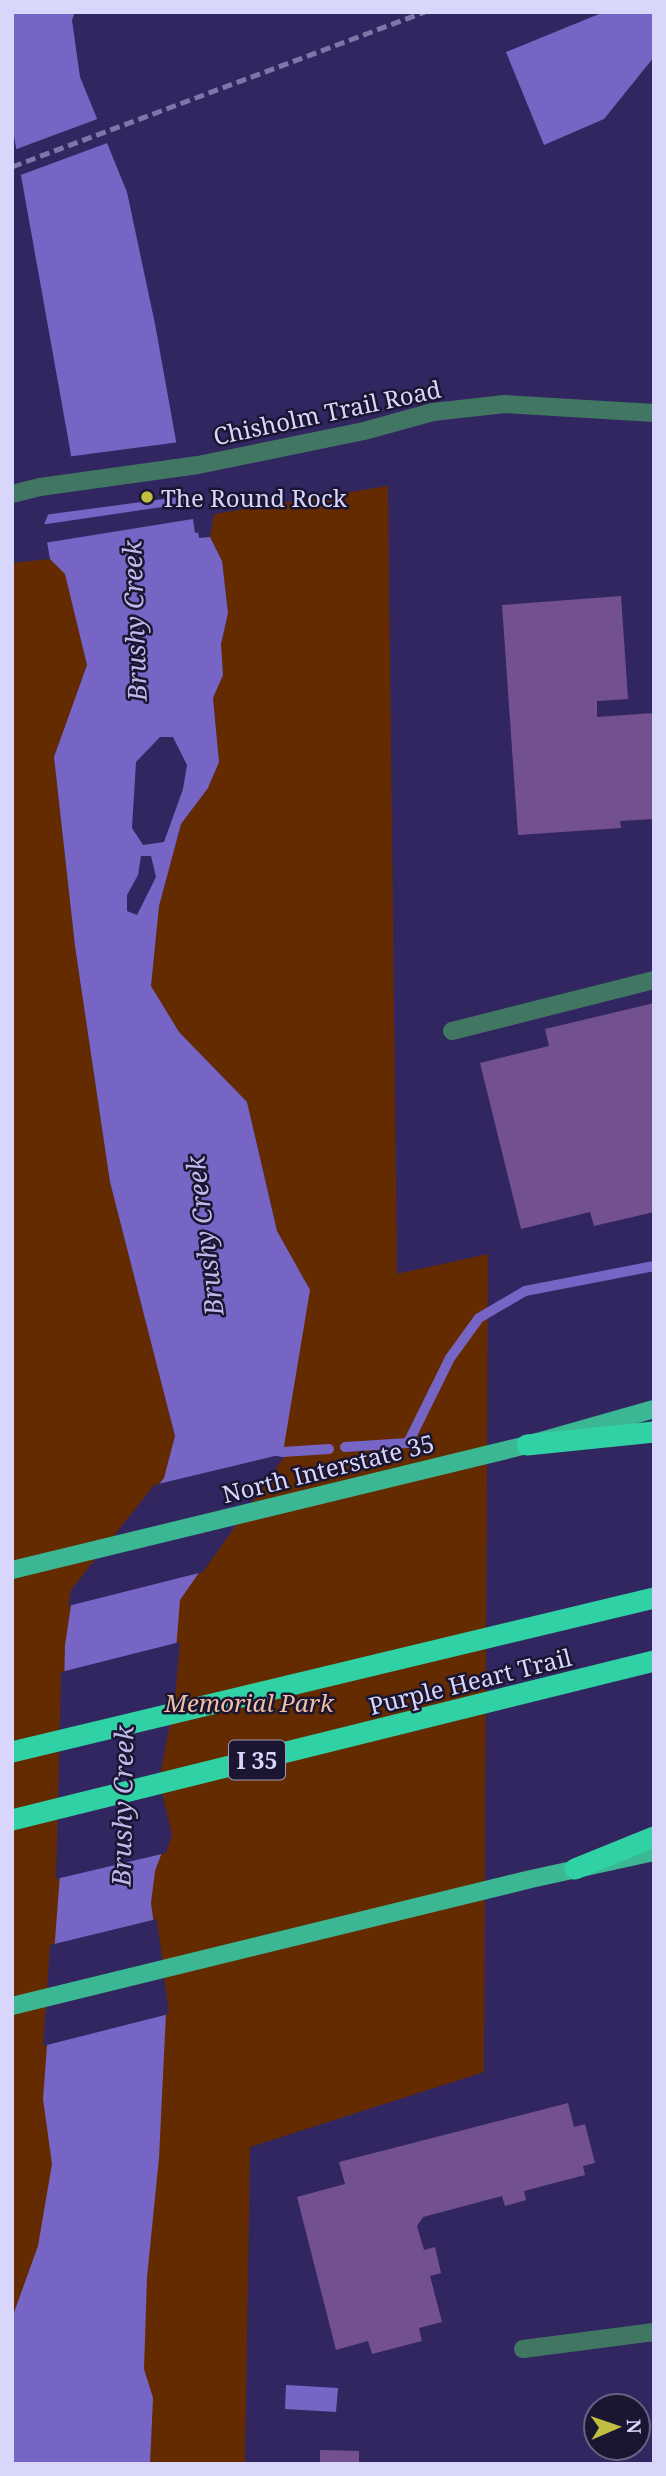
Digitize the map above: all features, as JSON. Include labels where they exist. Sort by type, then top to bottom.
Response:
[{"type":"highway","points":[[527,1445],[654,1432]]},
{"type":"highway","name":"Purple Heart Trail","points":[[12,1752],[654,1598]]},
{"type":"highway","name":"Purple Heart Trail","points":[[12,1820],[654,1661]]},
{"type":"highway","points":[[575,1869],[654,1837]]},
{"type":"main road","name":"North Interstate 35","points":[[12,1570],[527,1445],[654,1409]]},
{"type":"main road","points":[[12,2006],[531,1879],[654,1852]]},
{"type":"street","name":"Chisholm Trail Road","points":[[12,494],[40,487],[198,465],[445,411],[505,404],[654,413]]},
{"type":"street","points":[[452,1031],[654,980]]},
{"type":"street","points":[[523,2349],[654,2332]]},
{"type":"green space","name":"Memorial Park","points":[[388,486],[397,1274],[488,1254],[484,2072],[250,2147],[245,2464],[12,2464],[12,563],[50,559],[65,573],[87,665],[54,757],[75,946],[110,1182],[175,1436],[165,1478],[310,1290],[277,1231],[247,1102],[179,1032],[151,986],[159,906],[181,824],[208,788],[219,762],[213,698],[223,675],[221,645],[228,613],[222,561],[210,537],[214,514]]},
{"type":"water","name":"Brushy Creek","points":[[12,12],[75,12],[72,20],[80,77],[127,192],[176,441],[194,505],[199,538],[210,537],[222,561],[228,613],[221,644],[223,675],[213,698],[219,762],[208,788],[181,824],[159,906],[151,986],[179,1032],[247,1102],[277,1231],[310,1290],[283,1452],[180,1600],[172,1699],[155,1780],[168,1836],[155,1871],[151,1903],[166,2013],[159,2158],[147,2277],[144,2369],[153,2398],[150,2464],[12,2464],[12,2318],[38,2246],[52,2164],[43,2099],[60,1874],[65,1645],[73,1592],[164,1478],[175,1436],[110,1182],[75,946],[54,757],[87,665],[65,574],[50,559],[44,525],[71,455],[12,125]],"holes":[[[160,737],[173,737],[187,765],[183,789],[164,842],[143,845],[132,828],[136,762]],[[141,856],[151,856],[156,877],[137,915],[127,911],[127,895],[138,875]]]},
{"type":"water","points":[[604,12],[654,12],[654,57],[604,119],[544,145],[506,52]]},
{"type":"water","points":[[286,2385],[338,2388],[336,2412],[285,2409]]},
{"type":"pier","points":[[100,118],[110,142],[18,176],[14,150]]},
{"type":"pier","points":[[180,442],[194,495],[44,515],[66,457]]},
{"type":"pier","points":[[196,502],[202,532],[195,533],[193,519],[44,543],[40,525]]},
{"type":"pier","points":[[287,1453],[203,1572],[68,1606],[71,1590],[154,1485]]},
{"type":"pier","points":[[180,1642],[175,1699],[159,1780],[172,1835],[166,1853],[56,1879],[61,1672]]},
{"type":"pier","points":[[157,1919],[169,2014],[43,2046],[50,1945]]},
{"type":"building","points":[[621,596],[628,699],[597,701],[597,717],[654,713],[654,819],[620,821],[621,828],[518,835],[502,605]]},
{"type":"building","points":[[654,1003],[654,1212],[594,1226],[590,1212],[521,1229],[480,1063],[549,1046],[545,1029]]},
{"type":"building","points":[[568,2103],[574,2127],[585,2124],[595,2163],[583,2166],[585,2175],[524,2191],[526,2200],[505,2206],[502,2196],[423,2217],[417,2226],[424,2250],[435,2247],[441,2273],[430,2276],[442,2322],[419,2328],[422,2341],[372,2354],[368,2341],[336,2350],[297,2197],[345,2184],[339,2162]]},
{"type":"building","points":[[320,2450],[359,2451],[359,2464],[320,2464]]},
{"type":"waterway","points":[[345,1447],[408,1443],[450,1358],[479,1318],[525,1291],[654,1266]]},
{"type":"waterway","points":[[272,1450],[283,1452],[329,1449]]},
{"type":"railway","points":[[12,167],[425,12]]},
{"type":"place","name":"The Round Rock","points":[[147,497]]}]
